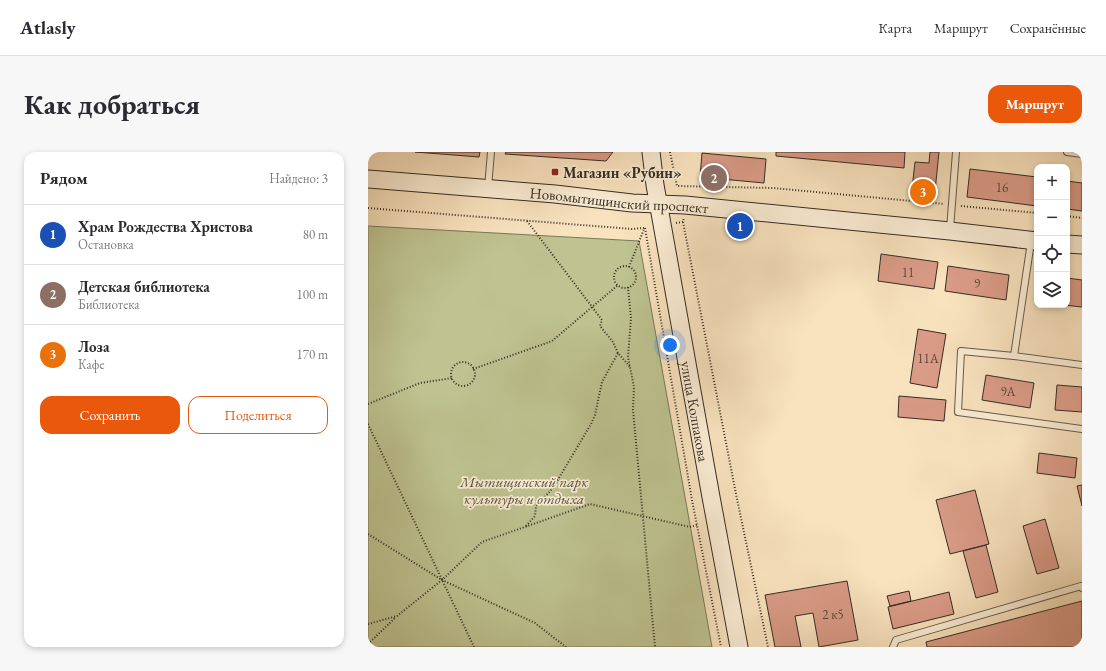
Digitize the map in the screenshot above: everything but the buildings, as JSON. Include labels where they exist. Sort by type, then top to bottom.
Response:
[{"type":"main road","name":"улица Колпакова","points":[[651,152],[711,497],[739,647]]},
{"type":"main road","name":"Новомытищинский проспект","points":[[368,179],[555,194],[632,203],[659,204],[950,231],[1034,241]]},
{"type":"main road","points":[[1070,244],[1082,245]]},
{"type":"lane","points":[[488,189],[491,152]]},
{"type":"lane","points":[[950,231],[956,152]]},
{"type":"lane","points":[[1067,152],[1082,154]]},
{"type":"lane","points":[[1014,356],[1034,241]]},
{"type":"lane","points":[[1082,365],[960,351],[958,412],[1082,429]]},
{"type":"lane","points":[[893,647],[896,640],[1080,586],[1082,588]]},
{"type":"path","points":[[670,152],[677,186],[773,188],[1034,213]]},
{"type":"path","points":[[368,208],[632,229],[644,228]]},
{"type":"path","points":[[1070,216],[1082,218]]},
{"type":"path","points":[[526,221],[602,320],[600,325],[613,342],[618,353],[630,368]]},
{"type":"path","points":[[683,222],[736,494],[768,647]]},
{"type":"path","points":[[629,267],[644,228]]},
{"type":"path","points":[[644,228],[697,525],[721,647]]},
{"type":"path","points":[[622,267],[629,267],[632,269],[635,276],[634,283],[624,288],[618,285],[614,280],[617,270],[622,267]]},
{"type":"path","points":[[473,369],[552,341],[618,285]]},
{"type":"path","points":[[628,287],[631,318],[628,357],[634,387],[633,410],[655,647]]},
{"type":"path","points":[[525,527],[535,516],[536,506],[553,488],[591,424],[595,415],[602,382],[618,353]]},
{"type":"path","points":[[468,363],[473,369],[474,376],[471,382],[464,386],[457,384],[452,378],[452,371],[456,364],[468,363]]},
{"type":"path","points":[[368,404],[420,383],[452,378]]},
{"type":"path","points":[[368,424],[474,647]]},
{"type":"path","points":[[368,644],[397,616],[442,580],[482,542],[590,504],[690,527],[697,525]]},
{"type":"path","points":[[368,534],[442,580],[535,623],[566,647]]},
{"type":"path","points":[[368,624],[397,616]]},
{"type":"green space","name":"Мытищинский парк культуры и отдыха","points":[[368,226],[639,241],[712,647],[368,647]]},
{"type":"place","name":"Магазин «Рубин»","points":[[555,172]]},
{"type":"place","name":"Детская библиотека","points":[[714,178]]},
{"type":"place","name":"Лоза","points":[[923,192]]},
{"type":"place","name":"Храм Рождества Христова","points":[[740,226]]}]
